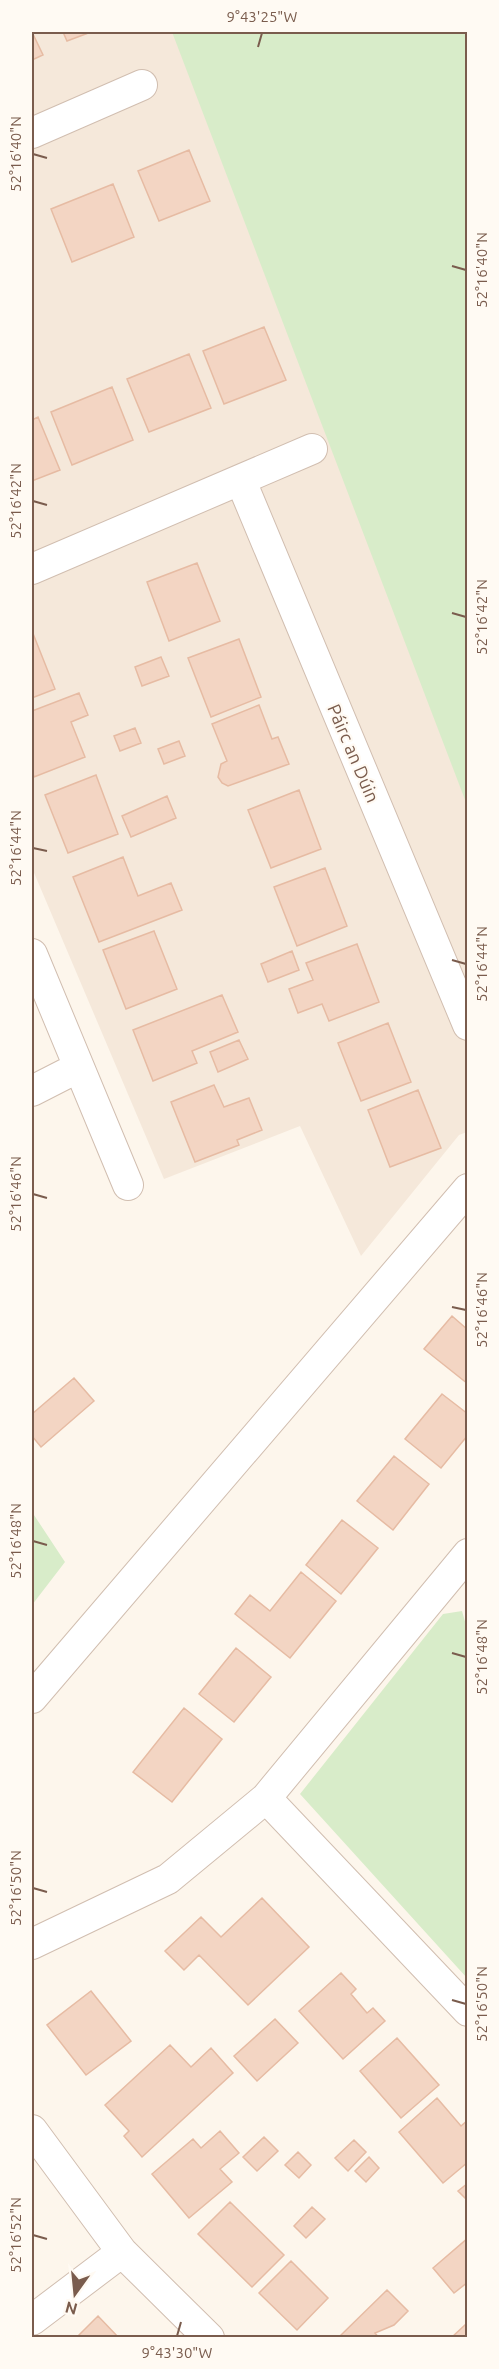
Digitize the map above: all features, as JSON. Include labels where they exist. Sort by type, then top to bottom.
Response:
[{"type":"street","points":[[32,133],[142,85]]},
{"type":"street","points":[[32,569],[312,449]]},
{"type":"street","name":"Páirc an Dúin","points":[[241,481],[468,1025]]},
{"type":"street","points":[[32,954],[128,1185]]},
{"type":"street","points":[[32,1091],[79,1066]]},
{"type":"street","points":[[32,1698],[468,1189]]},
{"type":"street","points":[[32,1944],[168,1879],[266,1798],[462,1570]]},
{"type":"street","points":[[266,1798],[468,2011]]},
{"type":"street","points":[[32,2130],[122,2252],[209,2337]]},
{"type":"street","points":[[32,2320],[122,2252]]},
{"type":"shaded area","points":[[32,32],[177,32],[467,786],[467,1132],[459,1135],[361,1256],[300,1126],[164,1179],[32,868]]},
{"type":"green space","points":[[172,32],[467,32],[467,805]]},
{"type":"green space","points":[[32,1512],[65,1562],[32,1605]]},
{"type":"green space","points":[[462,1611],[468,1632],[467,1978],[300,1794],[443,1614]]},
{"type":"building","points":[[32,32],[43,55],[32,60]]},
{"type":"building","points":[[63,32],[91,32],[67,41]]},
{"type":"building","points":[[189,150],[210,201],[159,221],[138,171]]},
{"type":"building","points":[[113,184],[134,237],[72,262],[51,209]]},
{"type":"building","points":[[264,327],[286,380],[224,404],[203,351]]},
{"type":"building","points":[[189,354],[211,408],[149,432],[127,379]]},
{"type":"building","points":[[112,387],[133,440],[72,465],[51,412]]},
{"type":"building","points":[[38,417],[60,470],[32,481],[32,420]]},
{"type":"building","points":[[197,563],[220,621],[169,641],[147,582]]},
{"type":"building","points":[[32,631],[55,689],[32,698]]},
{"type":"building","points":[[239,639],[261,697],[211,717],[188,658]]},
{"type":"building","points":[[161,657],[169,676],[142,686],[135,667]]},
{"type":"building","points":[[79,693],[88,715],[71,722],[85,757],[34,777],[32,711]]},
{"type":"building","points":[[259,705],[272,739],[278,737],[289,764],[228,786],[218,777],[221,764],[227,761],[212,724]]},
{"type":"building","points":[[135,728],[141,743],[120,751],[114,736]]},
{"type":"building","points":[[179,741],[185,756],[164,764],[158,749]]},
{"type":"building","points":[[96,775],[118,834],[68,853],[45,795]]},
{"type":"building","points":[[299,790],[321,849],[271,868],[248,810]]},
{"type":"building","points":[[167,796],[176,818],[131,837],[122,816]]},
{"type":"building","points":[[123,857],[138,896],[171,883],[182,910],[99,942],[73,877]]},
{"type":"building","points":[[325,868],[347,926],[297,946],[274,887]]},
{"type":"building","points":[[154,931],[177,989],[126,1009],[103,950]]},
{"type":"building","points":[[357,944],[379,1002],[329,1021],[322,1004],[298,1013],[289,989],[313,980],[306,963]]},
{"type":"building","points":[[292,951],[299,970],[268,982],[261,964]]},
{"type":"building","points":[[222,995],[238,1032],[192,1051],[197,1063],[153,1081],[133,1030]]},
{"type":"building","points":[[388,1023],[411,1082],[361,1101],[338,1043]]},
{"type":"building","points":[[239,1040],[248,1059],[218,1072],[210,1052]]},
{"type":"building","points":[[214,1085],[224,1107],[249,1098],[262,1130],[237,1140],[239,1145],[195,1162],[171,1102]]},
{"type":"building","points":[[418,1090],[441,1148],[390,1167],[368,1110]]},
{"type":"building","points":[[452,1316],[468,1330],[468,1384],[424,1349]]},
{"type":"building","points":[[74,1378],[94,1401],[41,1447],[32,1436],[32,1414]]},
{"type":"building","points":[[442,1394],[468,1414],[468,1435],[441,1468],[405,1439]]},
{"type":"building","points":[[394,1456],[429,1484],[393,1530],[357,1501]]},
{"type":"building","points":[[342,1520],[378,1548],[341,1594],[306,1565]]},
{"type":"building","points":[[301,1572],[336,1601],[290,1658],[235,1614],[250,1595],[270,1611]]},
{"type":"building","points":[[236,1648],[271,1677],[234,1722],[199,1694]]},
{"type":"building","points":[[184,1708],[222,1739],[172,1802],[133,1772]]},
{"type":"building","points":[[262,1898],[309,1947],[248,2005],[199,1955],[184,1970],[165,1951],[201,1917],[221,1937]]},
{"type":"building","points":[[341,1973],[356,1989],[351,1994],[367,2013],[373,2008],[385,2021],[343,2059],[299,2011]]},
{"type":"building","points":[[91,1991],[131,2041],[86,2075],[47,2025]]},
{"type":"building","points":[[275,2019],[298,2043],[257,2081],[234,2056]]},
{"type":"building","points":[[397,2038],[439,2085],[401,2118],[360,2071]]},
{"type":"building","points":[[170,2045],[191,2067],[211,2048],[233,2073],[142,2157],[124,2136],[129,2131],[105,2105]]},
{"type":"building","points":[[437,2098],[461,2126],[468,2120],[468,2162],[443,2183],[399,2132]]},
{"type":"building","points":[[220,2131],[239,2153],[220,2169],[232,2182],[189,2218],[152,2174],[193,2139],[201,2148]]},
{"type":"building","points":[[264,2137],[278,2151],[257,2171],[243,2157]]},
{"type":"building","points":[[354,2140],[366,2152],[348,2171],[335,2158]]},
{"type":"building","points":[[298,2152],[311,2165],[299,2178],[285,2165]]},
{"type":"building","points":[[369,2157],[379,2168],[366,2182],[355,2171]]},
{"type":"building","points":[[468,2183],[468,2201],[458,2191]]},
{"type":"building","points":[[230,2202],[284,2255],[252,2287],[198,2234]]},
{"type":"building","points":[[312,2207],[325,2219],[306,2238],[294,2226]]},
{"type":"building","points":[[468,2238],[468,2282],[454,2293],[433,2268]]},
{"type":"building","points":[[291,2261],[328,2298],[297,2330],[259,2293]]},
{"type":"building","points":[[387,2290],[408,2311],[394,2325],[375,2333],[379,2338],[338,2338]]},
{"type":"building","points":[[98,2316],[119,2338],[76,2338]]},
{"type":"building","points":[[466,2324],[468,2338],[451,2338]]}]
